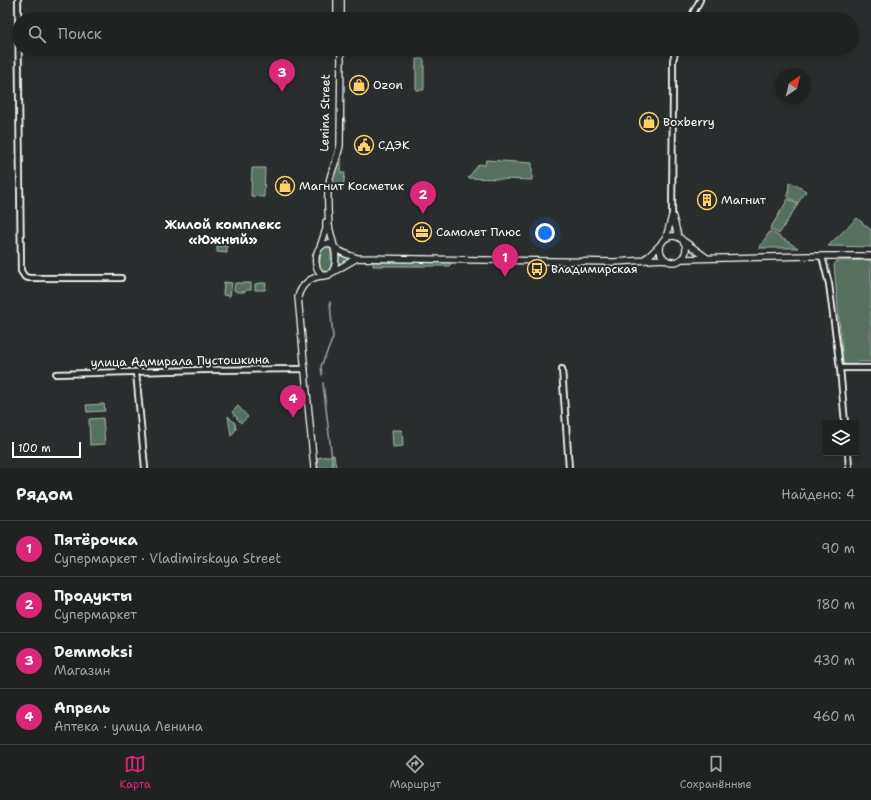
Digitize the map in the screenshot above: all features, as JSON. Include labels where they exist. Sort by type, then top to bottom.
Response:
[{"type":"street","points":[[18,0],[18,12]]},
{"type":"street","points":[[337,12],[338,0]]},
{"type":"street","points":[[341,0],[341,12]]},
{"type":"street","points":[[694,12],[700,0]]},
{"type":"street","points":[[19,56],[21,271],[25,277],[29,278],[121,278]]},
{"type":"street","name":"Lenina Street","points":[[320,247],[326,229],[327,186],[338,146],[337,56]]},
{"type":"street","name":"Lenina Street","points":[[334,247],[329,223],[329,191],[330,178],[337,160],[340,145],[341,56]]},
{"type":"street","points":[[642,260],[649,256],[666,238],[672,216],[674,56]]},
{"type":"street","points":[[672,216],[678,236],[707,258]]},
{"type":"street","points":[[666,238],[678,236]]},
{"type":"street","points":[[682,259],[686,254],[687,248],[685,242]]},
{"type":"street","points":[[313,278],[318,252],[320,247],[324,244],[329,244],[349,256],[357,258],[614,262],[664,259],[673,262],[682,259],[707,258],[871,256]]},
{"type":"street","points":[[661,244],[661,253],[664,259]]},
{"type":"street","points":[[332,272],[335,267],[334,247]]},
{"type":"street","points":[[822,256],[829,284],[840,368],[845,420]]},
{"type":"street","points":[[314,468],[298,297],[300,290],[313,278],[329,275],[357,258]]},
{"type":"street","points":[[316,266],[320,274],[324,276]]},
{"type":"street","points":[[840,368],[871,368]]},
{"type":"street","name":"улица Адмирала Пустошкина","points":[[56,374],[305,369]]},
{"type":"street","points":[[562,369],[569,468]]},
{"type":"street","points":[[136,372],[145,468]]},
{"type":"street","points":[[848,456],[849,468]]},
{"type":"green space","points":[[416,59],[424,59],[424,90],[416,90]]},
{"type":"green space","points":[[343,116],[345,120],[345,129],[342,129],[341,173],[345,173],[343,189],[334,190],[330,186],[337,161],[341,117]]},
{"type":"green space","points":[[486,160],[532,163],[532,180],[468,178],[479,164],[485,165]]},
{"type":"green space","points":[[252,168],[265,168],[264,197],[251,196]]},
{"type":"green space","points":[[789,183],[792,183],[806,191],[798,203],[788,197]]},
{"type":"green space","points":[[788,199],[798,204],[779,234],[770,229]]},
{"type":"green space","points":[[857,218],[871,230],[871,247],[828,246]]},
{"type":"green space","points":[[770,231],[798,248],[759,248]]},
{"type":"green space","points":[[217,246],[227,246],[227,253],[217,252]]},
{"type":"green space","points":[[327,246],[331,249],[331,267],[326,273],[319,269],[322,247]]},
{"type":"green space","points":[[337,252],[349,259],[336,267]]},
{"type":"green space","points":[[871,260],[871,362],[858,362],[855,366],[847,366],[843,363],[834,265],[837,261]]},
{"type":"green space","points":[[373,262],[449,262],[451,264],[449,266],[373,266]]},
{"type":"green space","points":[[224,282],[232,283],[230,296],[223,295]]},
{"type":"green space","points":[[235,283],[251,283],[251,290],[237,292],[234,290]]},
{"type":"green space","points":[[266,283],[265,290],[255,290],[255,284]]},
{"type":"green space","points":[[104,404],[105,411],[87,412],[86,405]]},
{"type":"green space","points":[[238,406],[248,417],[241,423],[232,412]]},
{"type":"green space","points":[[228,416],[235,423],[236,429],[231,436]]},
{"type":"green space","points":[[103,418],[105,444],[90,445],[89,419]]},
{"type":"green space","points":[[392,430],[402,430],[403,446],[393,447]]},
{"type":"green space","points":[[334,455],[336,468],[318,468],[317,458]]},
{"type":"waterway","points":[[322,375],[321,366],[333,338],[330,302]]},
{"type":"waterway","points":[[323,383],[333,468]]},
{"type":"place","name":"Ozon","points":[[359,85]]},
{"type":"place","name":"Demmoksi","points":[[282,92]]},
{"type":"place","name":"Boxberry","points":[[649,122]]},
{"type":"place","name":"СДЭК","points":[[364,145]]},
{"type":"place","name":"Магнит Косметик","points":[[285,186]]},
{"type":"place","name":"Магнит","points":[[707,200]]},
{"type":"place","name":"Продукты","points":[[423,214]]},
{"type":"place","name":"Самолет Плюс","points":[[422,232]]},
{"type":"place","name":"Владимирская","points":[[537,269]]},
{"type":"place","name":"Пятёрочка","points":[[505,277]]},
{"type":"place","name":"Апрель","points":[[293,418]]},
{"type":"district","name":"Жилой комплекс «Южный»","points":[[223,232]]}]
